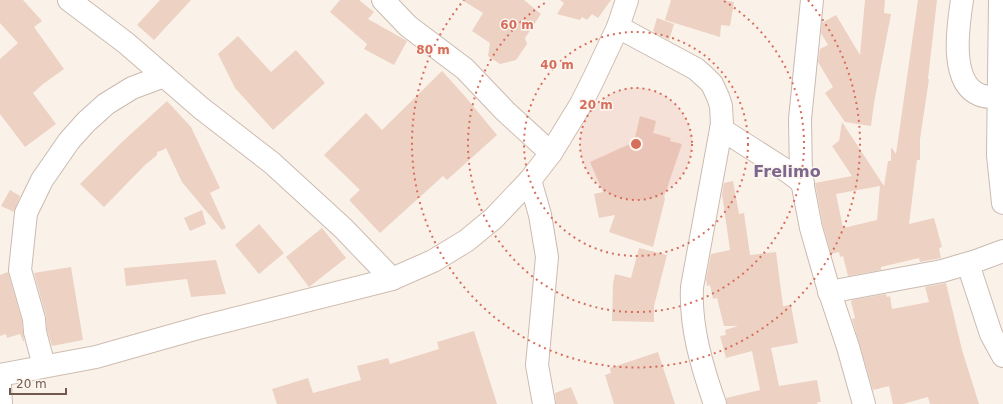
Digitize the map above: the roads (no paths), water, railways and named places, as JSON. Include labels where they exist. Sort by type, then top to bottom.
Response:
[{"type":"street","points":[[69,0],[126,43],[201,108],[272,164],[344,229],[392,279]]},
{"type":"street","points":[[383,0],[408,26],[465,68],[505,110],[551,153]]},
{"type":"street","points":[[0,375],[96,357],[202,327],[392,279],[433,261],[466,241],[494,218],[530,180],[551,153],[581,104],[618,26],[627,0]]},
{"type":"street","points":[[812,0],[800,119],[801,176],[811,228],[829,292],[848,347],[864,404]]},
{"type":"street","points":[[962,0],[958,42],[959,62],[963,78],[971,89],[980,96],[999,98]]},
{"type":"street","points":[[1000,0],[998,154],[1003,203]]},
{"type":"street","points":[[618,26],[696,69],[712,84],[721,106],[721,129],[692,287],[691,306],[702,367],[715,404]]},
{"type":"street","points":[[44,366],[35,332],[34,319],[20,270],[26,213],[42,180],[69,141],[86,122],[106,104],[132,88],[164,76]]},
{"type":"street","points":[[721,129],[787,171],[803,183]]},
{"type":"street","points":[[530,180],[540,215],[547,257],[538,365],[544,404]]},
{"type":"street","points":[[829,292],[942,271],[968,264],[1003,251]]},
{"type":"street","points":[[968,264],[991,334],[1003,356]]},
{"type":"street","points":[[0,386],[1,404]]},
{"type":"district","name":"Frelimo","points":[[787,171]]}]
